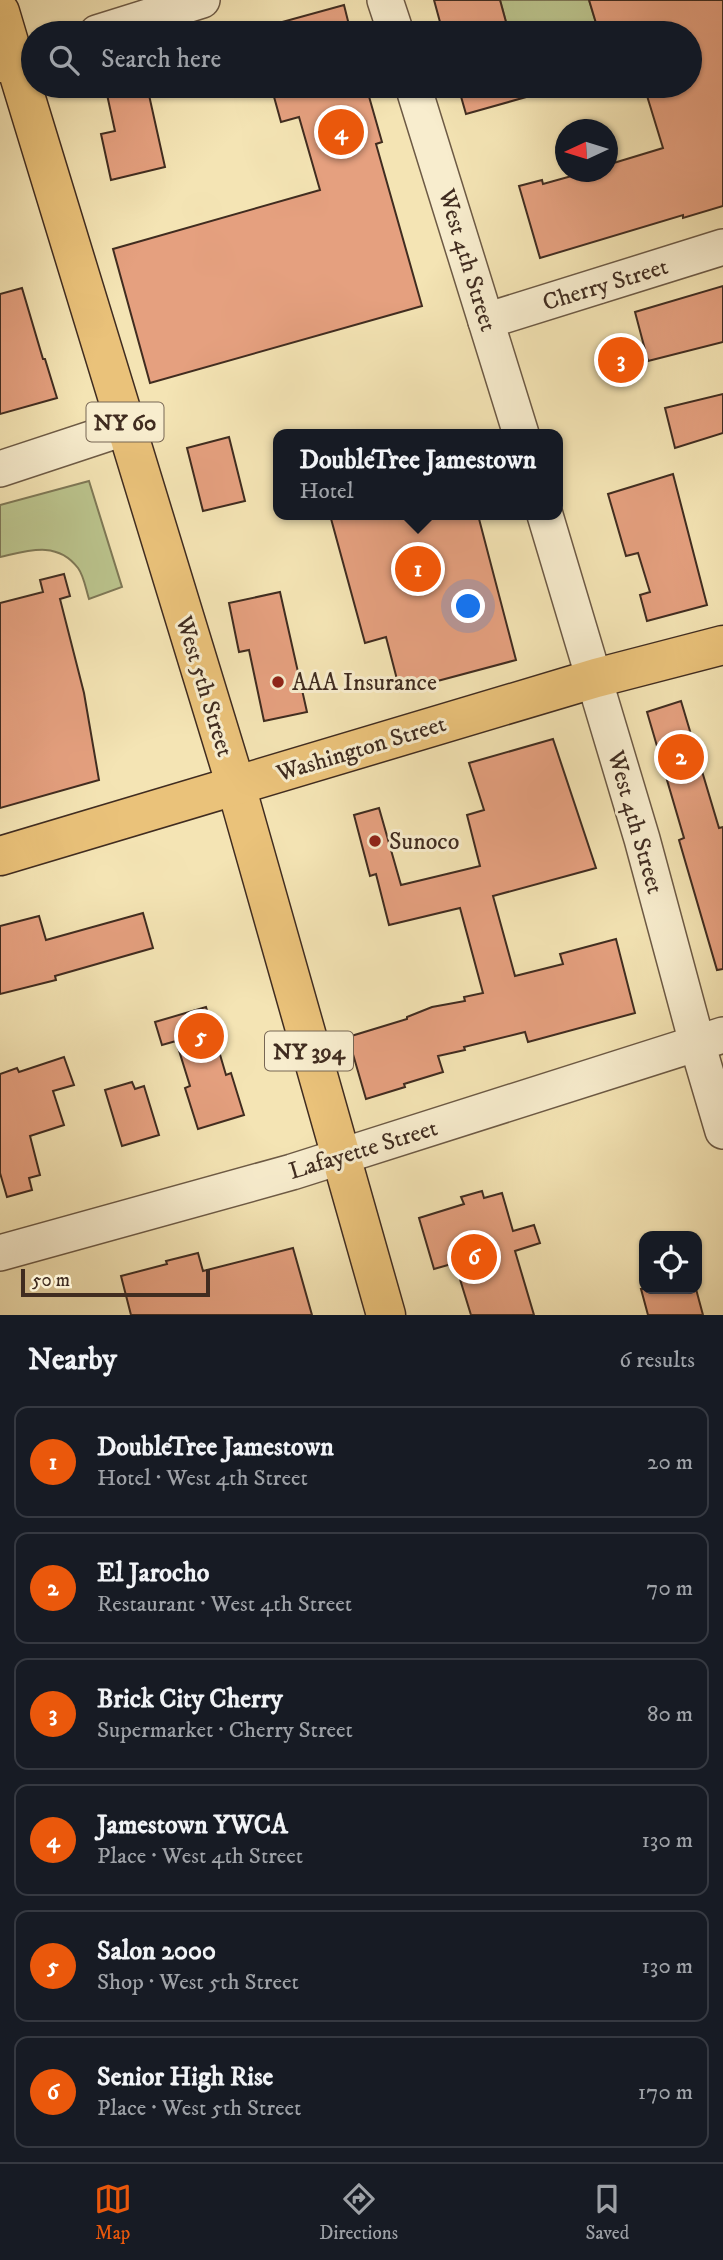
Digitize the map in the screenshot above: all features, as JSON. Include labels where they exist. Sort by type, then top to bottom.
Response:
[{"type":"main road","name":"West 5th Street","points":[[0,12],[16,59]]},
{"type":"main road","name":"West 5th Street","points":[[28,98],[236,786],[339,1157],[386,1315]]},
{"type":"main road","name":"Washington Street","points":[[0,856],[596,678],[723,645]]},
{"type":"street","points":[[135,21],[202,0]]},
{"type":"street","points":[[385,0],[392,21]]},
{"type":"street","name":"West 4th Street","points":[[417,98],[519,429]]},
{"type":"street","name":"Cherry Street","points":[[486,321],[723,247]]},
{"type":"street","points":[[0,468],[127,427]]},
{"type":"street","name":"West 4th Street","points":[[547,520],[642,839],[710,1039],[723,1131]]},
{"type":"street","name":"Lafayette Street","points":[[0,1253],[292,1172],[710,1039]]},
{"type":"green space","points":[[500,0],[589,0],[595,21],[506,21]]},
{"type":"green space","points":[[89,481],[122,587],[89,599],[80,571],[70,559],[61,554],[31,550],[0,557],[0,505]]},
{"type":"building","points":[[434,0],[500,0],[506,21],[440,21]]},
{"type":"building","points":[[589,0],[723,0],[723,206],[683,218],[683,215],[540,258],[519,186],[542,180],[543,184],[555,181],[618,182],[618,162],[663,148],[648,98],[702,98],[702,21],[595,21]]},
{"type":"building","points":[[344,5],[348,21],[286,21]]},
{"type":"building","points":[[108,98],[150,98],[165,167],[111,180],[101,134],[115,131]]},
{"type":"building","points":[[274,98],[369,98],[382,142],[376,144],[422,306],[150,383],[113,249],[320,190],[299,117],[281,122]]},
{"type":"building","points":[[461,98],[523,98],[466,114]]},
{"type":"building","points":[[723,286],[723,342],[648,361],[635,312]]},
{"type":"building","points":[[22,288],[57,398],[0,414],[0,294]]},
{"type":"building","points":[[723,394],[723,433],[675,448],[665,408]]},
{"type":"building","points":[[229,437],[245,501],[203,511],[187,448]]},
{"type":"building","points":[[673,474],[707,605],[647,621],[640,595],[650,592],[638,553],[626,556],[608,494]]},
{"type":"building","points":[[331,520],[479,520],[516,660],[400,691],[386,637],[365,643]]},
{"type":"building","points":[[64,574],[70,596],[60,599],[84,693],[99,780],[0,808],[0,603],[43,592],[40,580]]},
{"type":"building","name":"AAA Insurance","points":[[280,592],[307,712],[264,721],[249,650],[239,652],[229,603]]},
{"type":"building","points":[[681,701],[719,828],[723,827],[723,969],[717,970],[679,840],[684,838],[647,712]]},
{"type":"building","points":[[553,739],[596,868],[493,896],[515,976],[563,964],[560,954],[616,939],[635,1013],[528,1042],[525,1032],[464,1047],[465,1050],[438,1056],[443,1072],[366,1099],[348,1037],[407,1019],[432,1007],[465,1001],[464,997],[483,993],[460,908],[389,925],[376,874],[370,876],[354,815],[379,808],[401,885],[480,866],[467,815],[484,810],[469,763]]},
{"type":"building","points":[[143,913],[153,948],[55,976],[56,980],[0,994],[0,926],[39,916],[46,940]]},
{"type":"building","points":[[206,1007],[226,1075],[231,1073],[244,1115],[198,1129],[185,1088],[190,1086],[176,1041],[162,1045],[155,1022]]},
{"type":"building","points":[[64,1057],[74,1085],[53,1091],[64,1125],[30,1136],[40,1175],[29,1178],[32,1190],[7,1197],[0,1173],[0,1074],[17,1068],[19,1072]]},
{"type":"building","points":[[132,1082],[135,1089],[144,1086],[159,1135],[122,1146],[105,1090]]},
{"type":"building","points":[[482,1191],[484,1198],[502,1193],[513,1231],[534,1225],[540,1243],[515,1251],[534,1315],[471,1315],[455,1263],[434,1269],[419,1218],[464,1204],[461,1197]]},
{"type":"building","points":[[293,1248],[312,1315],[131,1315],[121,1276],[198,1253],[203,1271]]},
{"type":"building","points":[[642,1294],[697,1294],[703,1315],[648,1315]]},
{"type":"place","name":"Jamestown YWCA","points":[[341,132]]},
{"type":"place","name":"Brick City Cherry","points":[[621,360]]},
{"type":"place","name":"DoubleTree Jamestown","points":[[418,569]]},
{"type":"place","name":"AAA Insurance","points":[[278,682]]},
{"type":"place","name":"El Jarocho","points":[[681,757]]},
{"type":"place","name":"Sunoco","points":[[375,841]]},
{"type":"place","name":"Salon 2000","points":[[201,1036]]},
{"type":"place","name":"Senior High Rise","points":[[474,1257]]}]
